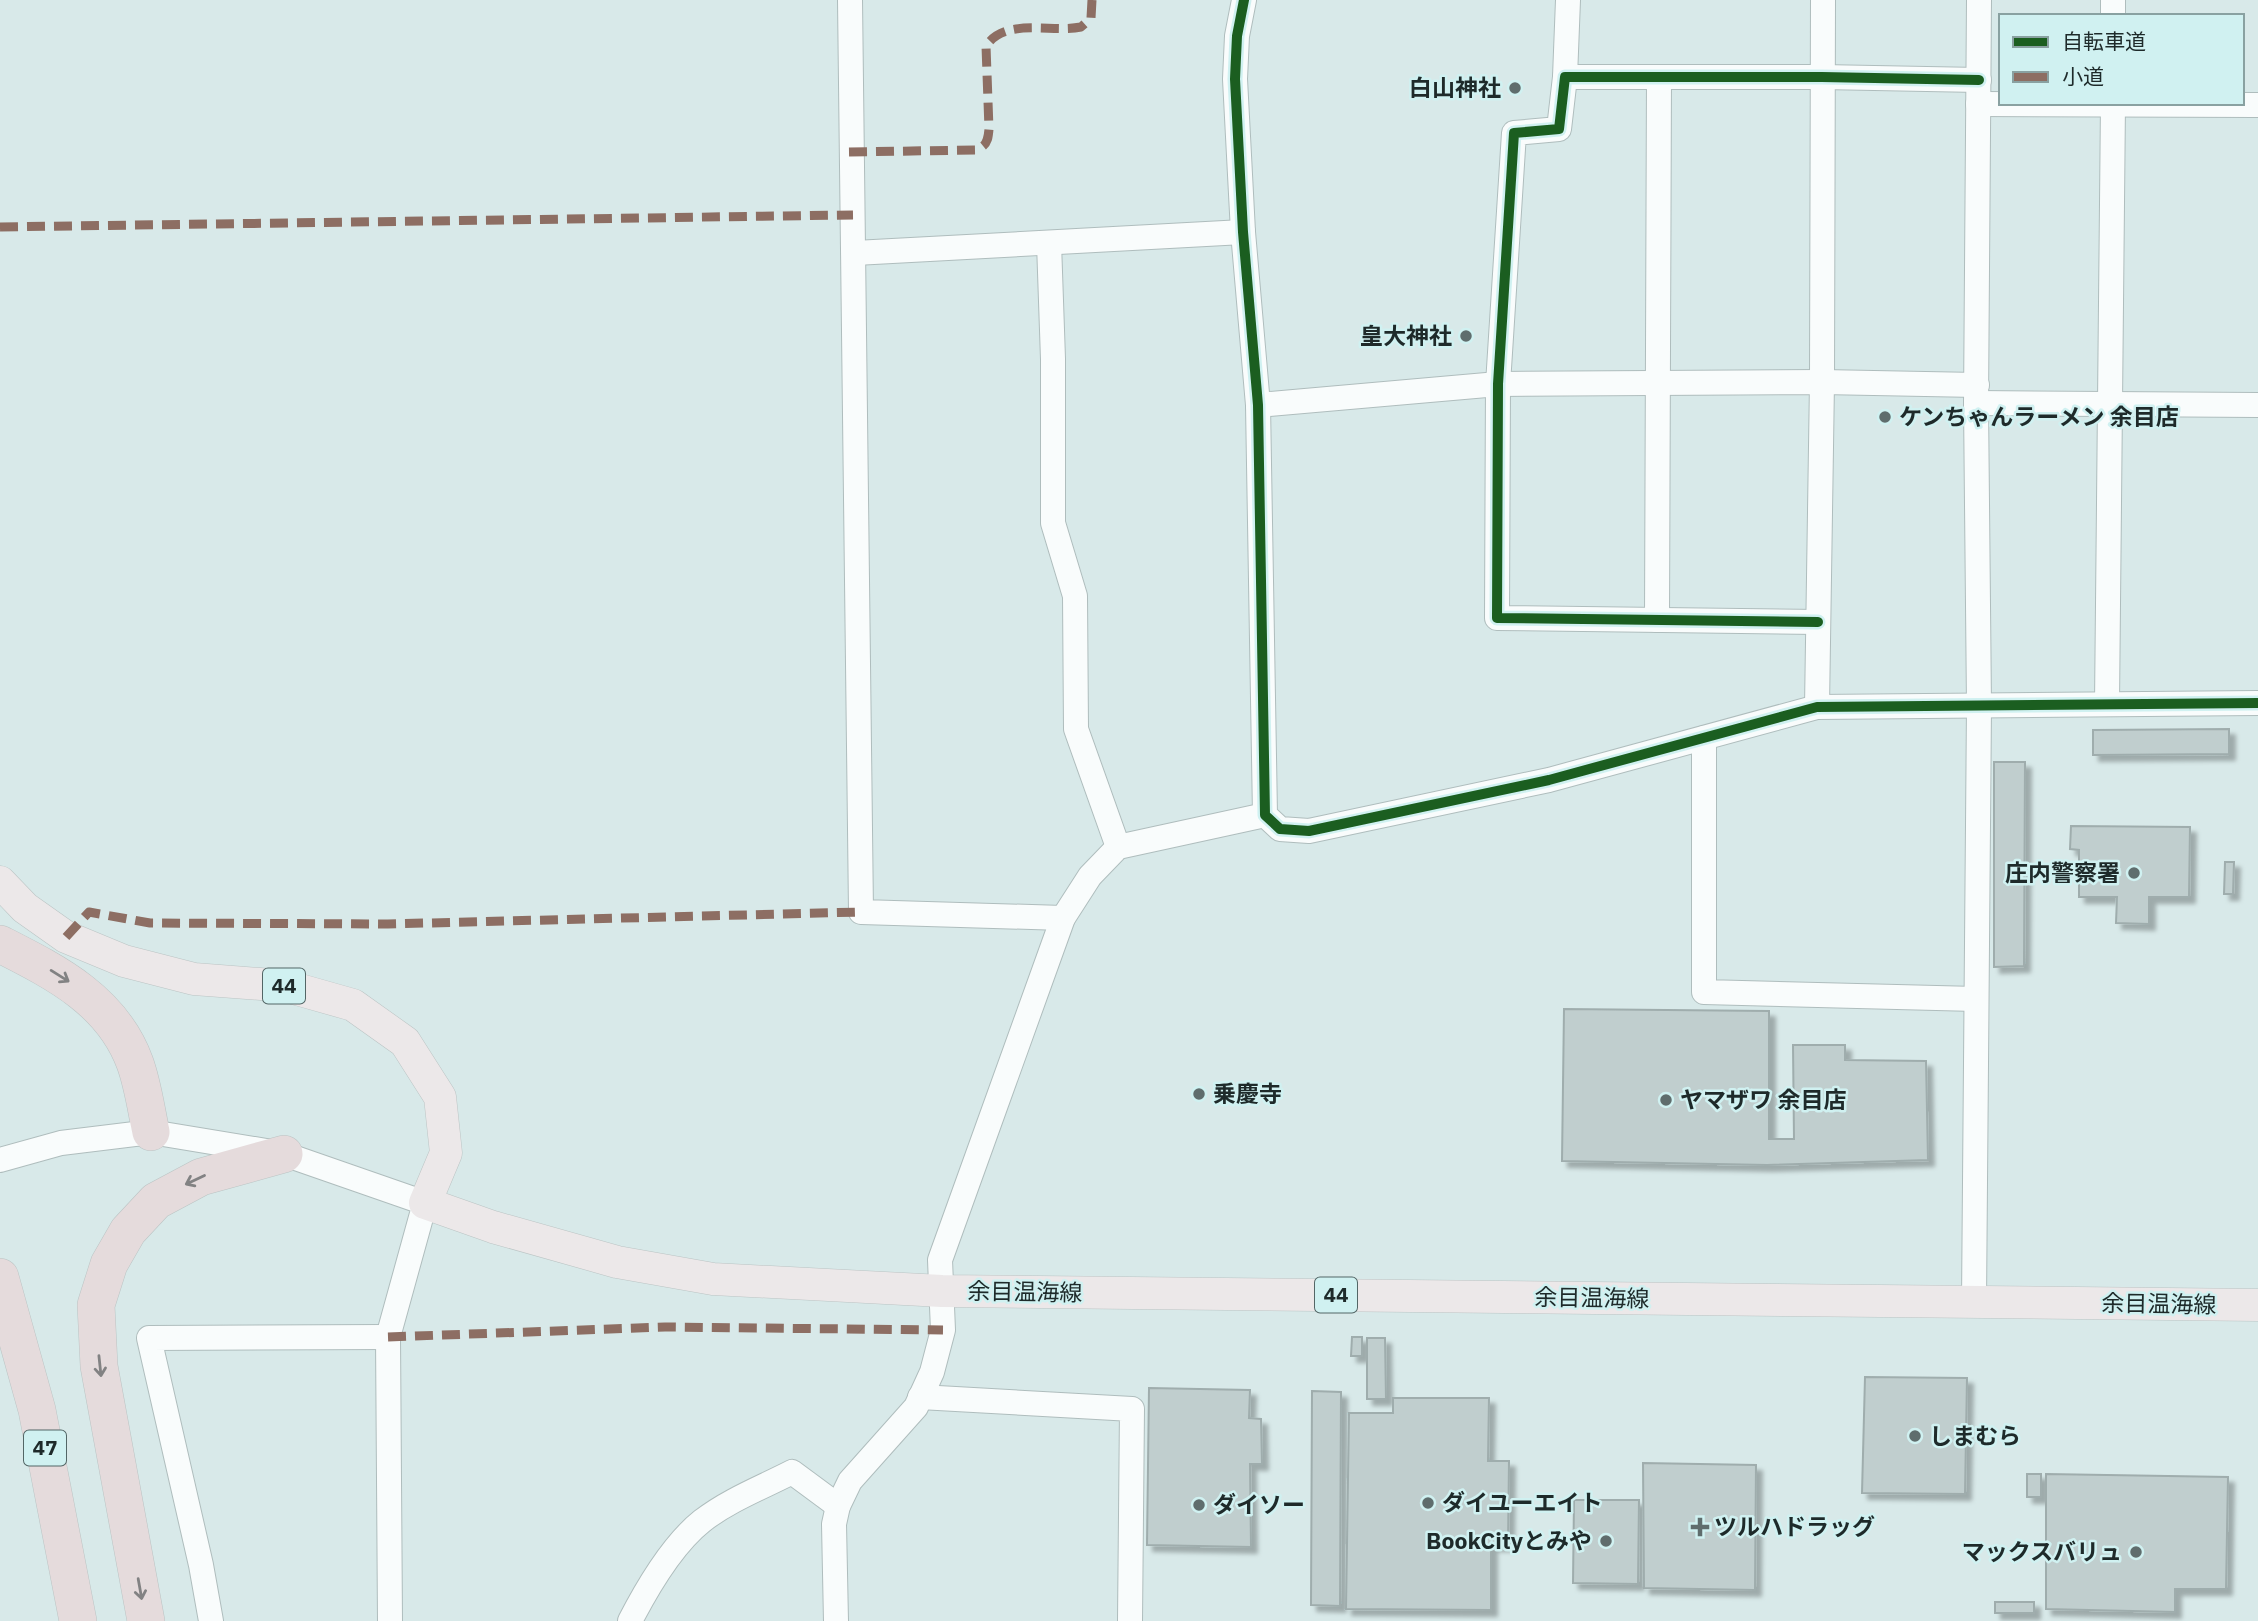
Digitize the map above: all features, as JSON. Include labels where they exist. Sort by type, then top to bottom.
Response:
[{"type":"highway","points":[[0,944],[81,989],[117,1027],[135,1063],[152,1132]]},
{"type":"highway","points":[[146,1621],[99,1366],[96,1305],[109,1264],[128,1231],[156,1201],[201,1177],[284,1154]]},
{"type":"highway","name":"47","points":[[0,1277],[37,1410],[78,1621]]},
{"type":"highway","name":"47","points":[[0,1358],[16,1414],[57,1621]]},
{"type":"main road","name":"44","points":[[0,883],[25,908],[66,937],[124,961],[194,979],[286,986],[354,1005],[405,1042],[440,1097],[446,1153],[425,1203]]},
{"type":"main road","name":"余目温海線","points":[[425,1203],[492,1227],[617,1262],[713,1279],[942,1291],[2258,1305]]},
{"type":"street","points":[[850,0],[861,912],[1063,918]]},
{"type":"street","points":[[1244,0],[1236,52],[1243,232],[1258,405],[1265,815],[1280,829],[1309,831],[1549,780],[1817,707],[2258,703]]},
{"type":"street","points":[[1568,0],[1565,78],[1559,129],[1514,133],[1498,384],[1497,618],[1818,622]]},
{"type":"street","points":[[1817,707],[1822,382],[1823,0]]},
{"type":"street","points":[[1974,1302],[1979,706],[1976,394],[1979,0]]},
{"type":"street","points":[[1657,620],[1659,77]]},
{"type":"street","points":[[1565,78],[1822,77],[1999,94]]},
{"type":"street","points":[[2107,704],[2113,105]]},
{"type":"street","points":[[855,253],[1243,232]]},
{"type":"street","points":[[1049,243],[1053,359],[1053,523],[1075,596],[1076,729],[1118,847]]},
{"type":"street","points":[[1258,405],[1498,384],[1822,382],[2108,404],[2258,405]]},
{"type":"street","points":[[1704,738],[1704,992],[1976,999]]},
{"type":"street","points":[[836,1621],[834,1524],[838,1506],[850,1481],[916,1407],[932,1372],[943,1330],[940,1260],[1063,918],[1090,876],[1118,847],[1265,815]]},
{"type":"street","points":[[0,1160],[61,1143],[152,1132],[284,1154],[425,1203],[388,1337],[390,1621]]},
{"type":"street","points":[[211,1621],[201,1565],[149,1338],[388,1337]]},
{"type":"street","points":[[920,1397],[1132,1409],[1130,1621]]},
{"type":"street","points":[[630,1621],[651,1585],[688,1534],[719,1510],[792,1472],[838,1506]]},
{"type":"building","points":[[2229,729],[2229,754],[2093,755],[2093,730]]},
{"type":"building","points":[[1994,762],[2025,762],[2024,966],[1994,967]]},
{"type":"building","name":"庄内警察署","points":[[2071,826],[2190,827],[2189,897],[2149,897],[2149,924],[2116,923],[2117,897],[2079,897],[2079,850],[2070,849]]},
{"type":"building","points":[[2225,862],[2234,862],[2233,894],[2224,894]]},
{"type":"building","name":"ヤマザワ 余目店","points":[[1564,1009],[1769,1011],[1769,1139],[1794,1139],[1793,1045],[1845,1045],[1845,1060],[1926,1061],[1928,1160],[1767,1165],[1562,1161]]},
{"type":"building","points":[[1352,1337],[1362,1337],[1362,1356],[1351,1356]]},
{"type":"building","points":[[1367,1338],[1385,1338],[1386,1399],[1367,1399]]},
{"type":"building","name":"しまむら","points":[[1865,1377],[1967,1378],[1965,1494],[1862,1493]]},
{"type":"building","name":"ダイソー","points":[[1149,1388],[1250,1390],[1249,1418],[1261,1419],[1262,1464],[1250,1464],[1251,1547],[1147,1545]]},
{"type":"building","points":[[1312,1391],[1341,1392],[1340,1606],[1311,1605]]},
{"type":"building","name":"ダイユーエイト","points":[[1393,1398],[1489,1398],[1488,1461],[1509,1461],[1508,1545],[1491,1545],[1491,1610],[1346,1609],[1349,1413],[1393,1413]]},
{"type":"building","name":"ツルハドラッグ","points":[[1643,1463],[1756,1465],[1755,1590],[1644,1588]]},
{"type":"building","points":[[2027,1474],[2041,1474],[2041,1497],[2027,1497]]},
{"type":"building","name":"マックスバリュ","points":[[2046,1474],[2228,1477],[2226,1589],[2175,1589],[2175,1612],[2046,1609]]},
{"type":"building","name":"BookCityとみや","points":[[1574,1500],[1639,1500],[1638,1584],[1573,1583]]},
{"type":"building","points":[[1995,1602],[2034,1602],[2034,1613],[1995,1613]]},
{"type":"marked path","points":[[849,152],[975,150],[982,147],[987,140],[989,129],[986,46],[995,37],[1017,29],[1081,27],[1091,18],[1092,0]]},
{"type":"marked path","points":[[0,227],[853,215]]},
{"type":"marked path","points":[[66,937],[89,912],[150,923],[388,924],[861,912]]},
{"type":"marked path","points":[[388,1337],[665,1327],[943,1330]]},
{"type":"cycle path","points":[[1244,0],[1237,36],[1235,79],[1243,232],[1258,405],[1265,815],[1280,829],[1309,831],[1549,780],[1817,707],[2258,703]]},
{"type":"cycle path","points":[[1818,622],[1497,618],[1498,384],[1514,133],[1559,129],[1565,77],[1979,80]]},
{"type":"place","name":"白山神社","points":[[1515,88]]},
{"type":"place","name":"皇大神社","points":[[1466,336]]},
{"type":"place","name":"ケンちゃんラーメン 余目店","points":[[1885,417]]},
{"type":"place","name":"庄内警察署","points":[[2134,873]]},
{"type":"place","name":"乗慶寺","points":[[1199,1094]]},
{"type":"place","name":"ヤマザワ 余目店","points":[[1666,1100]]},
{"type":"place","name":"しまむら","points":[[1915,1436]]},
{"type":"place","name":"ダイユーエイト","points":[[1428,1503]]},
{"type":"place","name":"ダイソー","points":[[1199,1505]]},
{"type":"place","name":"ツルハドラッグ","points":[[1700,1527]]},
{"type":"place","name":"BookCityとみや","points":[[1606,1541]]},
{"type":"place","name":"マックスバリュ","points":[[2136,1552]]}]
